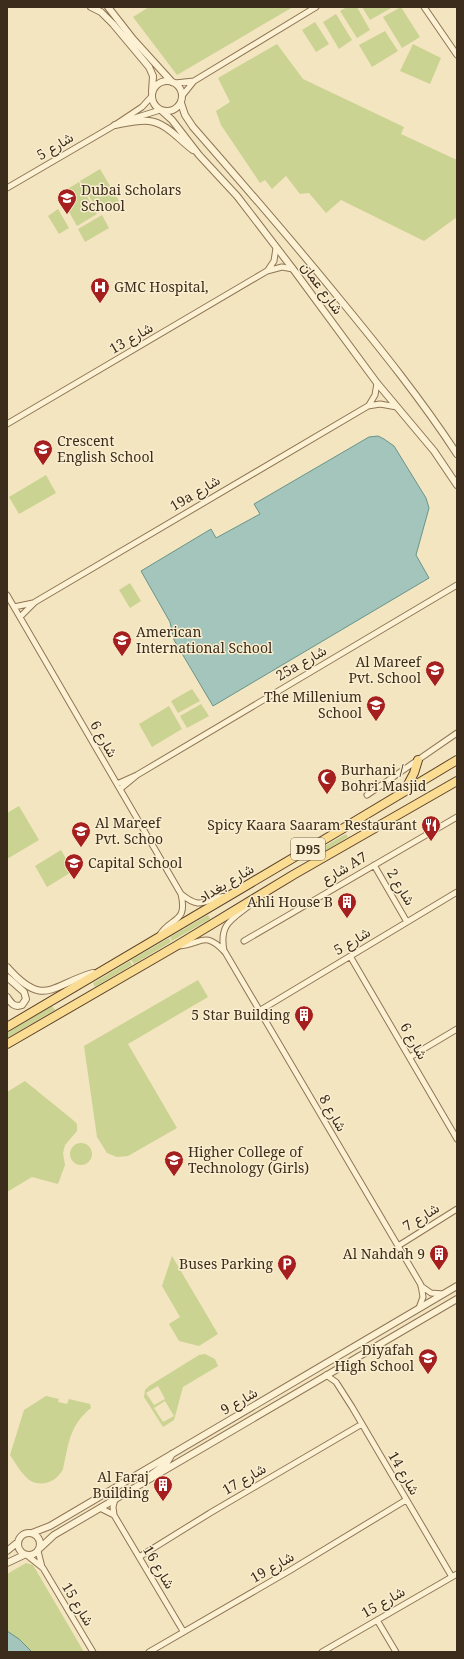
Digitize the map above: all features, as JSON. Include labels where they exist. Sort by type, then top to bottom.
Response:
[{"type":"main road","points":[[402,794],[412,779],[418,760]]},
{"type":"main road","name":"شارع بغداد","points":[[7,1027],[457,760]]},
{"type":"main road","name":"شارع بغداد","points":[[7,1044],[457,781]]},
{"type":"street","points":[[91,7],[101,12],[113,24],[148,67],[152,76],[152,94],[155,106],[161,110],[173,110],[194,81],[316,7]]},
{"type":"street","points":[[108,7],[129,34],[180,89],[181,100]]},
{"type":"street","points":[[424,7],[457,55]]},
{"type":"street","points":[[152,94],[160,83],[194,81]]},
{"type":"street","name":"شارع 5","points":[[7,188],[115,125],[142,107],[152,94]]},
{"type":"street","name":"شارع عمان","points":[[181,100],[185,115],[192,127],[282,228],[382,350],[425,406],[457,454]]},
{"type":"street","name":"شارع 5","points":[[115,125],[161,110]]},
{"type":"street","name":"شارع عمان","points":[[161,110],[176,124],[199,155],[237,196],[377,383],[434,452],[457,484]]},
{"type":"street","points":[[115,125],[143,121],[156,122],[165,127],[199,155]]},
{"type":"street","points":[[267,271],[274,261],[276,248]]},
{"type":"street","name":"شارع 13","points":[[7,424],[267,271],[282,267],[293,269]]},
{"type":"street","points":[[369,405],[375,395],[377,383]]},
{"type":"street","name":"19a شارع","points":[[20,617],[34,603],[369,405],[386,404],[397,407]]},
{"type":"street","name":"25a شارع","points":[[117,784],[137,775],[457,586]]},
{"type":"street","name":"شارع 6","points":[[7,595],[182,894],[189,901],[197,904],[217,897],[230,896]]},
{"type":"street","name":"19a شارع","points":[[14,607],[34,603]]},
{"type":"street","points":[[367,795],[457,734]]},
{"type":"street","name":"25a شارع","points":[[120,789],[137,775]]},
{"type":"street","name":"شارع A7","points":[[244,941],[457,817]]},
{"type":"street","name":"شارع 2","points":[[374,865],[407,922]]},
{"type":"street","name":"شارع 8","points":[[225,952],[222,936],[227,923],[270,889]]},
{"type":"street","name":"شارع 5","points":[[259,1011],[457,892]]},
{"type":"street","points":[[157,938],[162,931],[179,918],[184,905],[182,894]]},
{"type":"street","name":"شارع 8","points":[[176,946],[186,945],[204,939],[215,943],[225,952],[421,1285]]},
{"type":"street","name":"شارع 6","points":[[350,956],[457,1139]]},
{"type":"street","points":[[7,966],[29,987],[44,992],[56,989],[84,976],[101,972]]},
{"type":"street","points":[[7,977],[24,992],[26,999],[22,1005],[17,1006],[12,1005],[7,997]]},
{"type":"street","points":[[410,1057],[457,1029]]},
{"type":"street","name":"شارع 7","points":[[398,1246],[457,1209]]},
{"type":"street","points":[[421,1285],[431,1293],[443,1294]]},
{"type":"street","points":[[419,1309],[423,1297],[421,1285]]},
{"type":"street","name":"شارع 9","points":[[32,1533],[50,1526],[457,1286]]},
{"type":"street","name":"شارع 9","points":[[39,1550],[54,1535],[457,1298]]},
{"type":"street","name":"شارع 14","points":[[335,1370],[336,1382]]},
{"type":"street","name":"شارع 14","points":[[326,1375],[336,1382],[406,1500],[455,1575]]},
{"type":"street","name":"شارع 17","points":[[139,1557],[210,1513],[362,1424]]},
{"type":"street","points":[[144,1482],[168,1462],[172,1454]]},
{"type":"street","points":[[114,1515],[112,1507],[115,1499]]},
{"type":"street","name":"شارع 19","points":[[149,1652],[406,1500]]},
{"type":"street","points":[[100,1508],[114,1515]]},
{"type":"street","name":"شارع 16","points":[[114,1515],[183,1631]]},
{"type":"street","points":[[7,1551],[18,1542],[21,1536],[32,1533],[40,1541],[39,1550],[32,1556],[26,1555],[19,1550],[18,1542]]},
{"type":"street","name":"شارع 15","points":[[39,1550],[43,1568],[92,1652]]},
{"type":"street","points":[[7,1563],[26,1555]]},
{"type":"street","name":"شارع 15","points":[[26,1555],[43,1568]]},
{"type":"street","name":"شارع 15","points":[[322,1652],[455,1575]]},
{"type":"street","points":[[377,1620],[396,1652]]},
{"type":"green space","points":[[149,7],[293,7],[177,75],[133,17]]},
{"type":"green space","points":[[347,7],[357,7],[370,30],[357,38],[340,11]]},
{"type":"green space","points":[[362,7],[393,7],[370,20]]},
{"type":"green space","points":[[401,7],[420,37],[402,48],[383,17]]},
{"type":"green space","points":[[336,14],[352,40],[339,49],[323,22]]},
{"type":"green space","points":[[315,22],[329,44],[316,52],[302,30]]},
{"type":"green space","points":[[385,31],[398,51],[372,67],[359,45]]},
{"type":"green space","points":[[277,44],[303,79],[404,127],[401,134],[457,160],[457,217],[424,241],[341,200],[326,213],[309,193],[300,194],[286,176],[272,189],[265,180],[260,183],[221,125],[216,111],[230,102],[218,78]]},
{"type":"green space","points":[[413,44],[441,58],[430,84],[400,71]]},
{"type":"green space","points":[[100,169],[119,201],[99,213],[80,181]]},
{"type":"green space","points":[[79,182],[97,214],[77,226],[59,194]]},
{"type":"green space","points":[[58,209],[69,228],[59,234],[48,216]]},
{"type":"green space","points":[[102,215],[109,228],[85,242],[78,229]]},
{"type":"green space","points":[[46,475],[56,493],[19,514],[9,497]]},
{"type":"green space","points":[[130,583],[141,601],[130,608],[119,590]]},
{"type":"green space","points":[[192,689],[200,701],[178,713],[171,701]]},
{"type":"green space","points":[[201,704],[209,716],[187,728],[180,716]]},
{"type":"green space","points":[[169,706],[182,729],[152,747],[139,724]]},
{"type":"green space","points":[[19,806],[39,840],[7,859],[7,813]]},
{"type":"green space","points":[[346,834],[348,837],[312,859],[309,855]]},
{"type":"green space","points":[[61,850],[73,871],[47,887],[35,866]]},
{"type":"green space","points":[[208,915],[210,919],[172,941],[170,937]]},
{"type":"green space","points":[[169,938],[171,942],[134,964],[131,960]]},
{"type":"green space","points":[[130,961],[132,965],[95,987],[93,983]]},
{"type":"green space","points":[[198,980],[208,997],[128,1044],[177,1128],[128,1156],[117,1157],[107,1153],[97,1137],[84,1046]]},
{"type":"green space","points":[[52,1006],[55,1010],[7,1038],[7,1033]]},
{"type":"green space","points":[[25,1081],[73,1120],[77,1124],[77,1131],[65,1145],[63,1153],[65,1165],[58,1184],[32,1177],[7,1192],[7,1092]]},
{"type":"green space","points":[[81,1143],[89,1146],[92,1154],[89,1162],[81,1165],[73,1162],[70,1154],[73,1146]]},
{"type":"green space","points":[[172,1256],[218,1334],[199,1346],[179,1341],[169,1324],[180,1317],[162,1286]]},
{"type":"green space","points":[[205,1354],[215,1359],[218,1366],[183,1387],[174,1420],[163,1427],[144,1397],[145,1390],[199,1355]],"holes":[[[158,1386],[165,1399],[154,1405],[146,1393]],[[165,1401],[174,1416],[163,1422],[154,1408]]]},
{"type":"green space","points":[[46,1396],[59,1399],[58,1402],[67,1404],[69,1399],[90,1404],[91,1408],[78,1421],[74,1428],[63,1469],[60,1474],[51,1481],[40,1483],[30,1480],[25,1476],[10,1455],[24,1410]]},
{"type":"green space","points":[[26,1563],[33,1565],[84,1652],[7,1652],[7,1574]]},
{"type":"water","points":[[378,436],[394,446],[426,498],[429,508],[416,555],[429,578],[213,706],[174,640],[170,622],[141,571],[211,529],[216,538],[260,514],[254,504],[369,437]]},
{"type":"water","points":[[7,1631],[19,1639],[32,1652],[7,1652]]},
{"type":"place","name":"Dubai Scholars School","points":[[67,215]]},
{"type":"place","name":"GMC Hospital,","points":[[100,304]]},
{"type":"place","name":"Crescent English School","points":[[43,466]]},
{"type":"place","name":"American International School","points":[[122,657]]},
{"type":"place","name":"Al Mareef Pvt. School","points":[[435,687]]},
{"type":"place","name":"The Millenium School","points":[[376,722]]},
{"type":"place","name":"Burhani / Bohri Masjid","points":[[327,795]]},
{"type":"place","name":"Spicy Kaara Saaram Restaurant","points":[[431,842]]},
{"type":"place","name":"Al Mareef Pvt. Schoo","points":[[81,848]]},
{"type":"place","name":"Capital School","points":[[74,880]]},
{"type":"place","name":"Ahli House B","points":[[347,919]]},
{"type":"place","name":"5 Star Building","points":[[304,1032]]},
{"type":"place","name":"Higher College of Technology (Girls)","points":[[174,1177]]},
{"type":"place","name":"Al Nahdah 9","points":[[439,1271]]},
{"type":"place","name":"Buses Parking","points":[[287,1281]]},
{"type":"place","name":"Diyafah High School","points":[[428,1375]]},
{"type":"place","name":"Al Faraj Building","points":[[163,1502]]}]
